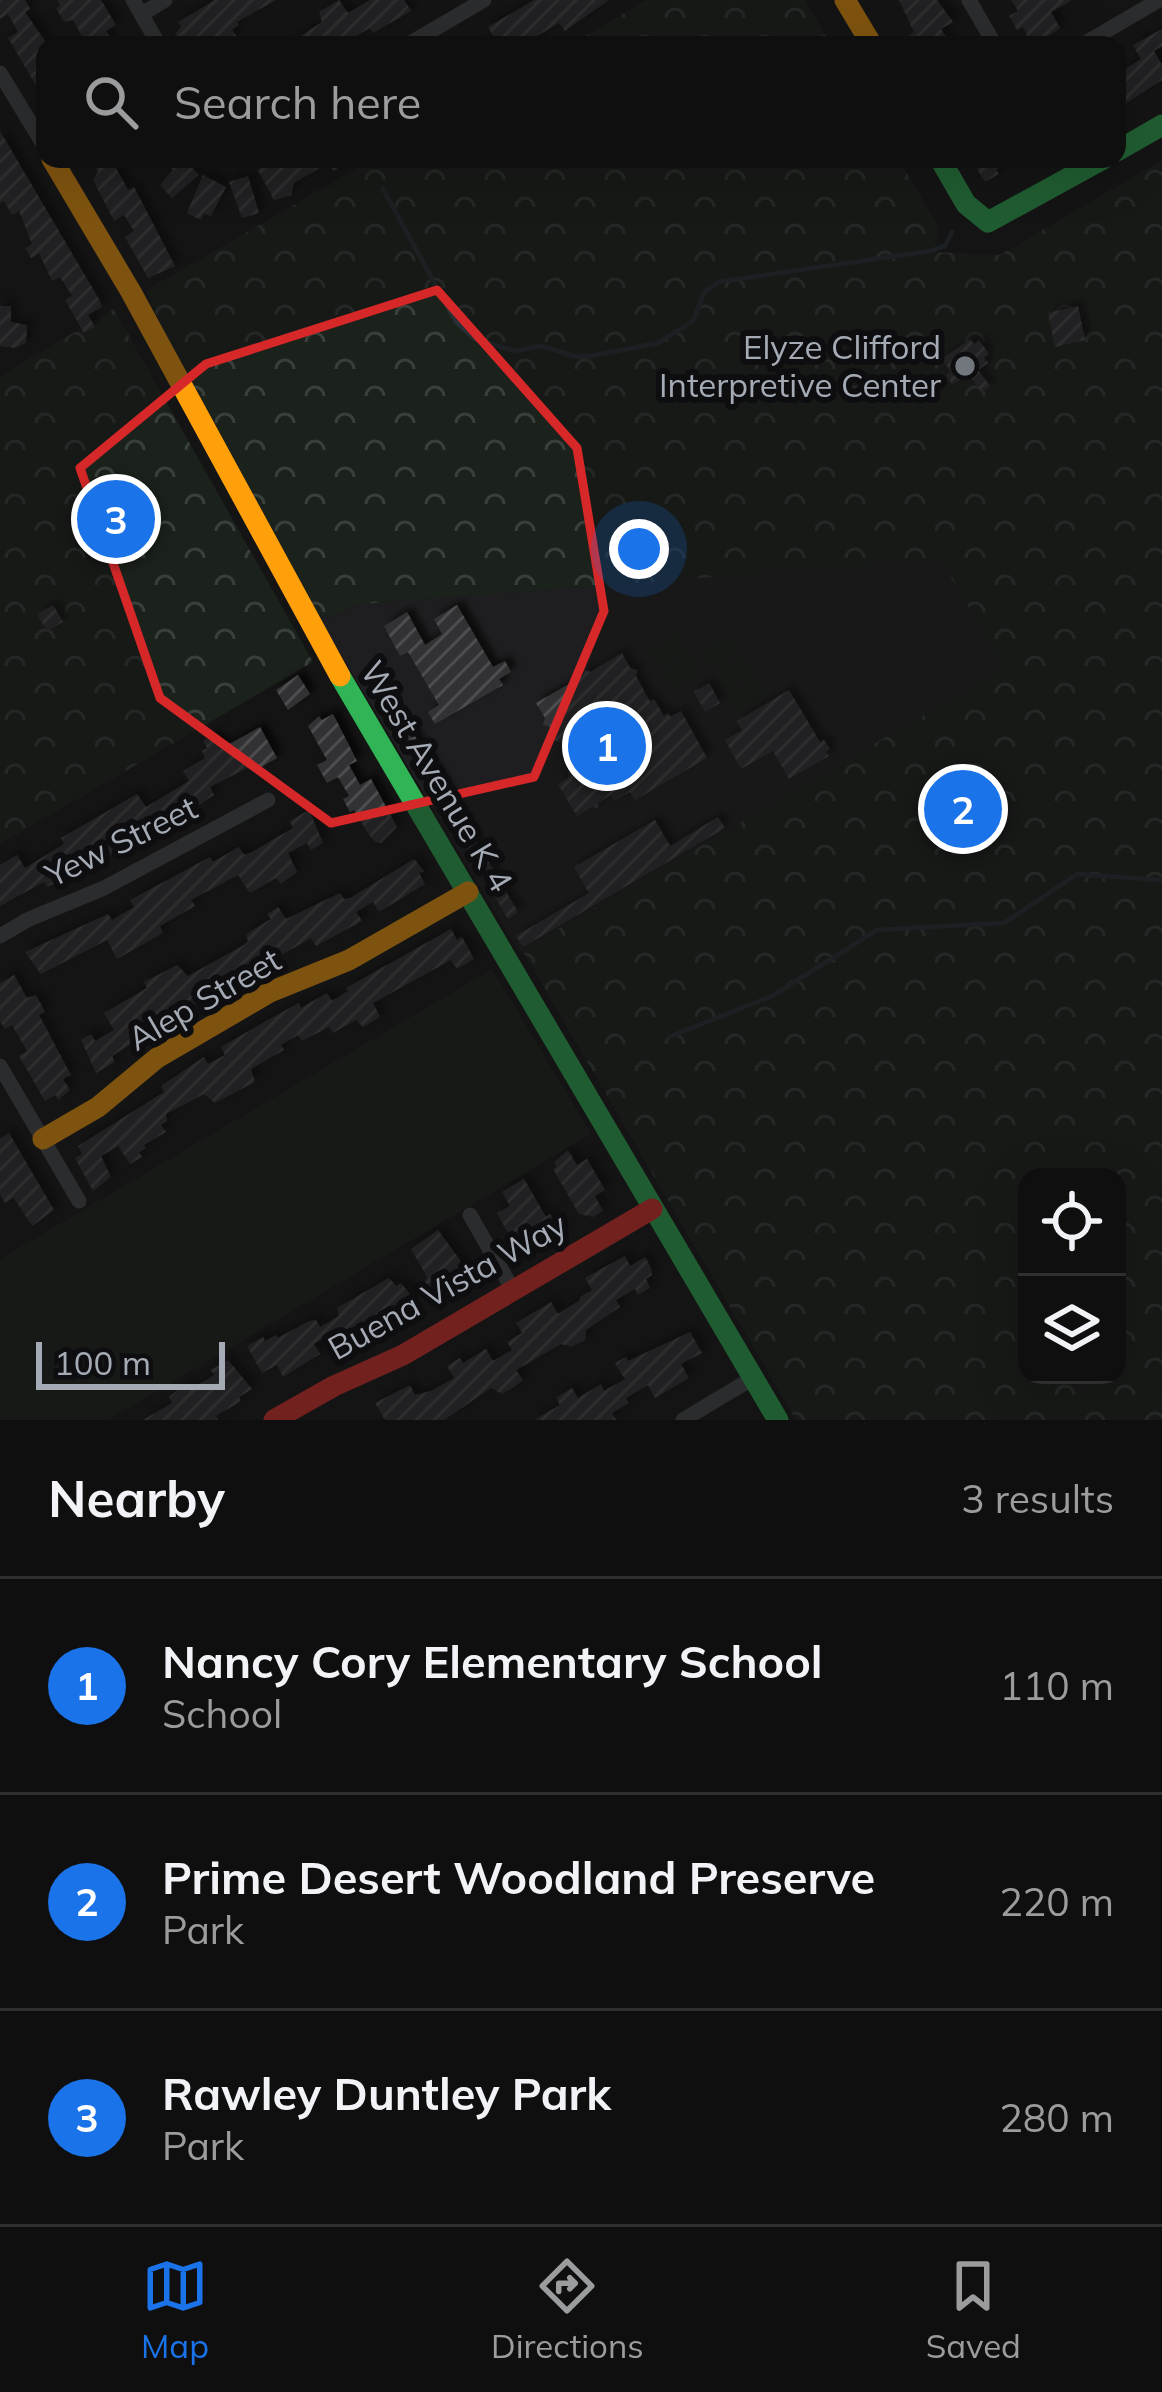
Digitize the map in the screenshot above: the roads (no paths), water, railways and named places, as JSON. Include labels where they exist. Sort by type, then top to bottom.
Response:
[{"type":"street","points":[[154,36],[137,7],[165,0]]},
{"type":"street","points":[[422,36],[484,0]]},
{"type":"street","points":[[845,0],[867,36]]},
{"type":"street","points":[[969,0],[989,36]]},
{"type":"street","points":[[1097,36],[1159,0]]},
{"type":"street","points":[[0,73],[36,132]]},
{"type":"street","points":[[1126,146],[1162,124]]},
{"type":"street","name":"West Avenue K 4","points":[[57,168],[131,292],[306,618],[778,1420]]},
{"type":"street","points":[[946,168],[978,219],[988,222],[1088,168]]},
{"type":"street","name":"Yew Street","points":[[0,936],[104,888],[268,800]]},
{"type":"street","name":"Alep Street","points":[[43,1138],[98,1107],[157,1058],[270,992],[349,960],[468,892]]},
{"type":"street","points":[[0,1066],[79,1201]]},
{"type":"street","name":"Buena Vista Way","points":[[274,1420],[403,1354],[652,1209]]},
{"type":"street","points":[[470,1215],[513,1290]]},
{"type":"street","points":[[683,1420],[753,1378]]},
{"type":"waterway","points":[[383,189],[456,322],[475,339],[515,351],[541,346],[577,357],[658,343],[693,321],[704,293],[718,282],[930,251],[945,246],[952,232]]},
{"type":"waterway","points":[[669,1037],[772,996],[877,930],[1004,923],[1077,874],[1162,880]]},
{"type":"place","name":"Elyze Clifford Interpretive Center","points":[[965,366]]},
{"type":"place","name":"Rawley Duntley Park","points":[[116,519]]},
{"type":"place","name":"Nancy Cory Elementary School","points":[[607,746]]},
{"type":"place","name":"Prime Desert Woodland Preserve","points":[[963,809]]}]
